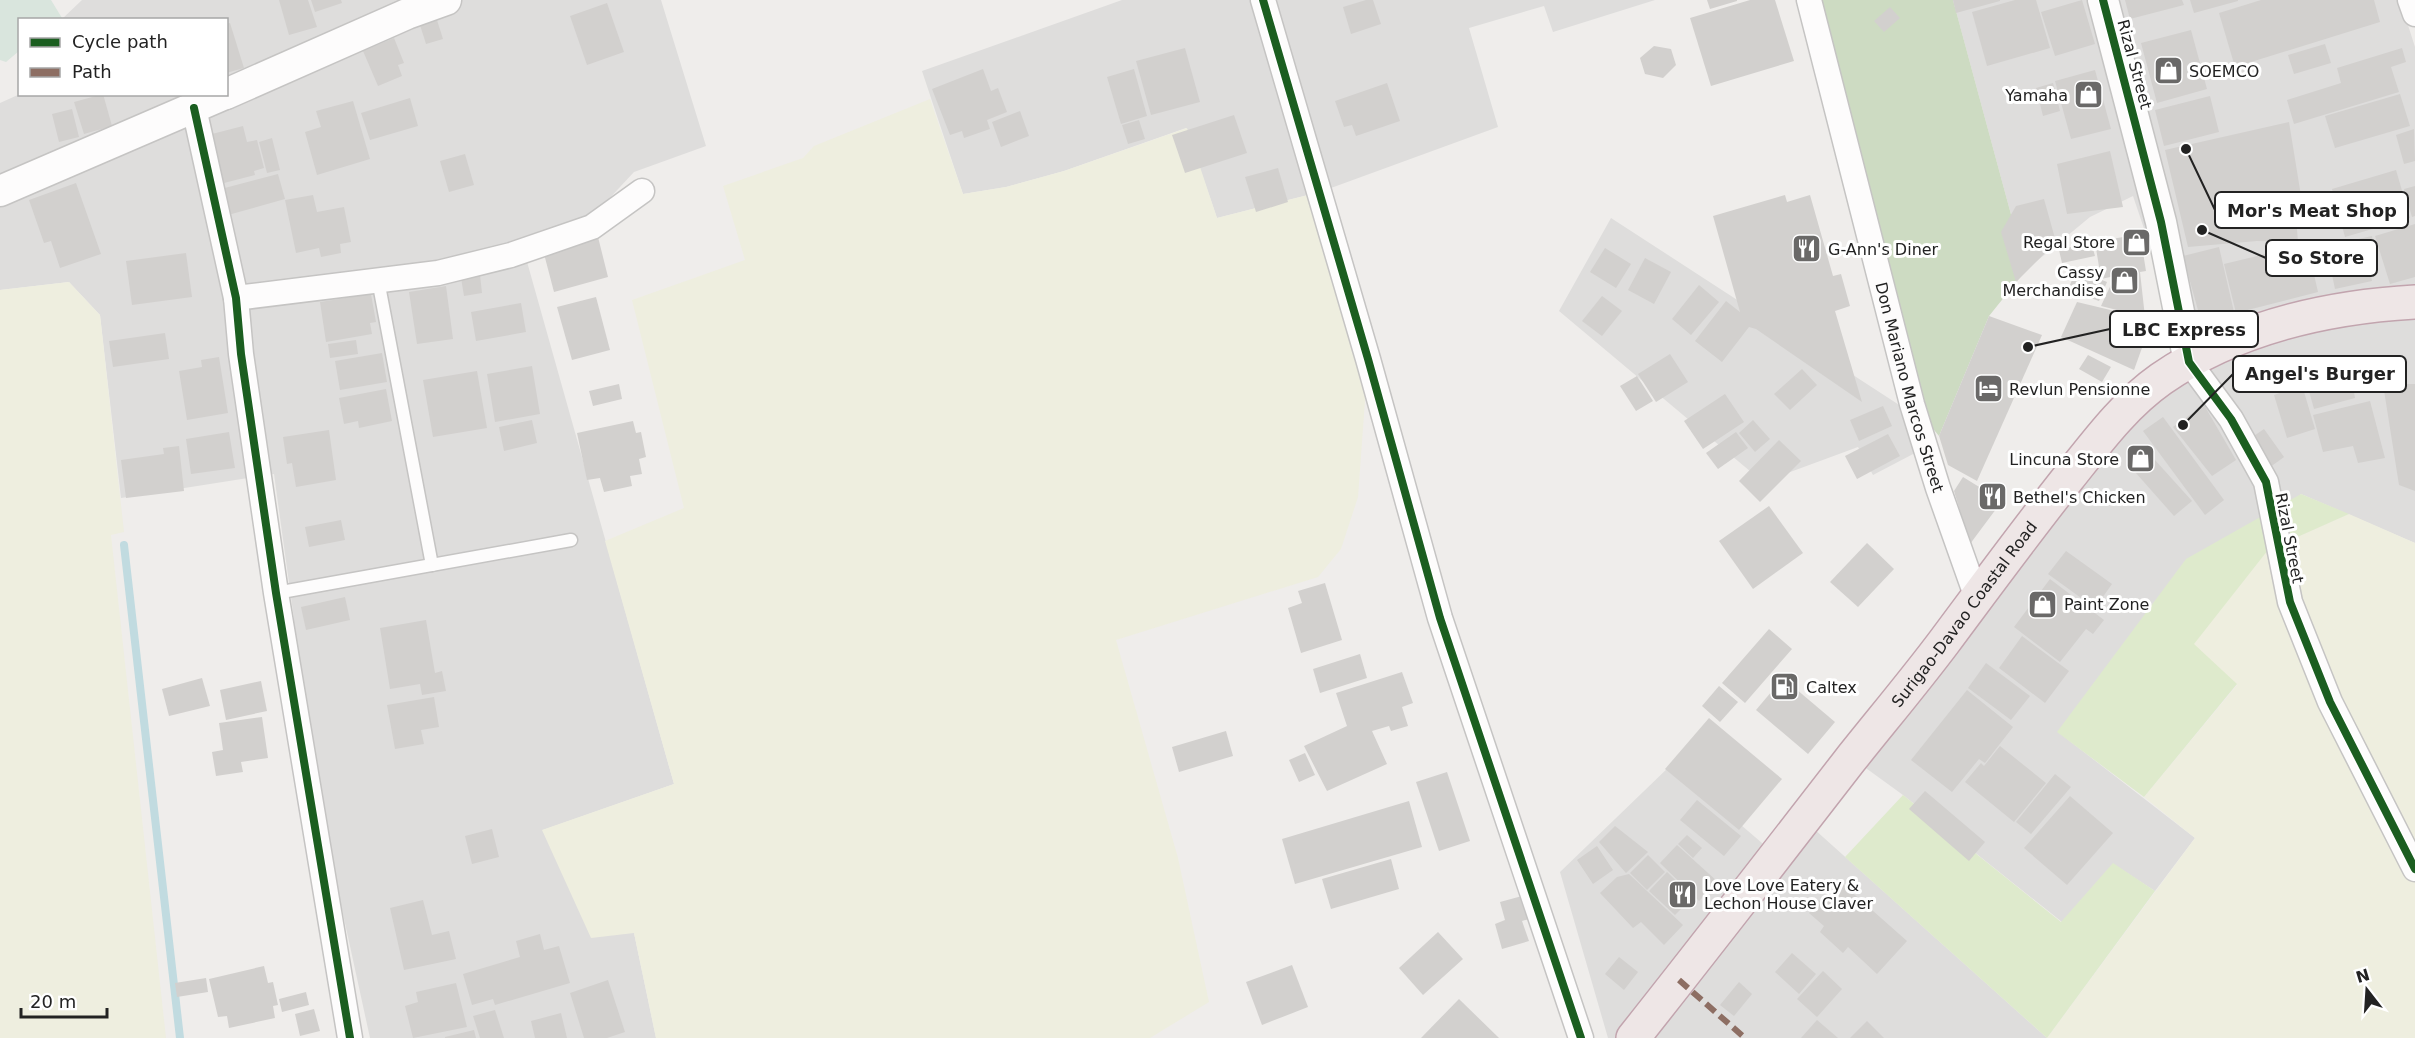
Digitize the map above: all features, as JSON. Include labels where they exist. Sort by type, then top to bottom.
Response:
[{"type":"highway","name":"Surigao-Davao Coastal Road","points":[[1633,1038],[2124,411],[2160,380],[2189,362],[2241,338],[2280,324],[2319,314],[2380,304],[2415,302]]},
{"type":"street","points":[[228,93],[407,14],[446,0]]},
{"type":"street","points":[[1263,0],[1365,347],[1440,618],[1581,1038]]},
{"type":"street","name":"Don Mariano Marcos Street","points":[[1809,0],[1912,404],[1935,480],[1977,597]]},
{"type":"street","name":"Rizal Street","points":[[2103,0],[2157,204],[2189,362],[2231,419],[2266,482],[2290,602],[2331,702],[2415,869]]},
{"type":"street","points":[[2410,0],[2415,14]]},
{"type":"street","points":[[0,191],[221,96]]},
{"type":"street","points":[[194,108],[236,298],[241,354],[276,593],[350,1038]]},
{"type":"street","points":[[236,298],[438,273],[521,252],[592,227],[642,191]]},
{"type":"lane","points":[[378,280],[432,565]]},
{"type":"lane","points":[[276,593],[571,540]]},
{"type":"shaded area","points":[[0,0],[51,0],[62,18],[18,18],[18,52],[6,62],[0,60]]},
{"type":"shaded area","points":[[82,0],[661,0],[706,146],[634,172],[592,217],[522,244],[674,784],[543,830],[634,933],[656,1038],[370,1038],[318,799],[292,636],[294,619],[274,474],[121,498],[100,315],[69,282],[0,290],[0,103],[18,95],[228,96],[228,18],[63,18]]},
{"type":"shaded area","points":[[1122,0],[1655,0],[1553,32],[1544,6],[1469,28],[1498,127],[1320,192],[1217,218],[1186,128],[1064,171],[1006,187],[963,194],[922,71]]},
{"type":"shaded area","points":[[1953,0],[2400,0],[2415,47],[2415,543],[2301,494],[2058,732],[2195,838],[2155,891],[2113,864],[2062,922],[1903,795],[1852,758],[2060,489],[2189,362],[2133,196],[2090,217],[2026,270]]},
{"type":"shaded area","points":[[930,99],[963,194],[1006,187],[1064,171],[1187,128],[1217,218],[1320,192],[1368,359],[1358,497],[1341,549],[1318,577],[1116,640],[1178,858],[1209,1002],[1150,1038],[656,1038],[634,933],[591,938],[542,830],[674,784],[605,541],[684,508],[632,300],[745,260],[723,186],[803,158],[814,146]]},
{"type":"shaded area","points":[[1611,218],[1930,425],[1936,442],[1873,475],[1858,447],[1763,482],[1559,311]]},
{"type":"shaded area","points":[[69,282],[100,315],[124,532],[111,535],[166,1038],[0,1038],[0,290]]},
{"type":"shaded area","points":[[2349,514],[2415,543],[2415,1038],[2047,1038],[2195,838],[2144,797],[2237,685],[2193,644],[2268,549]]},
{"type":"shaded area","points":[[1671,765],[1776,855],[1804,820],[2047,1038],[1608,1038],[1560,872]]},
{"type":"green space","points":[[1821,0],[1953,0],[2026,270],[1989,316],[1939,436],[1930,425]]},
{"type":"green space","points":[[2301,494],[2349,514],[2268,550],[2194,644],[2237,684],[2144,797],[2057,732],[2186,559]]},
{"type":"green space","points":[[1903,795],[2061,922],[2113,863],[2155,891],[2047,1038],[1845,857]]},
{"type":"building","points":[[279,0],[308,0],[317,27],[289,35]]},
{"type":"building","points":[[311,0],[341,0],[342,3],[315,12]]},
{"type":"building","points":[[1373,0],[1381,24],[1351,34],[1343,7]]},
{"type":"building","points":[[1707,0],[1737,0],[1737,1],[1710,9]]},
{"type":"building","points":[[1750,0],[1775,0],[1794,61],[1711,86],[1690,18]]},
{"type":"building","points":[[1953,0],[2000,0],[2000,1],[1956,13]]},
{"type":"building","points":[[2015,0],[2036,0],[2050,48],[1987,66],[1972,12]]},
{"type":"building","points":[[2082,0],[2095,44],[2055,56],[2041,12]]},
{"type":"building","points":[[2125,0],[2182,0],[2184,5],[2130,19]]},
{"type":"building","points":[[2190,0],[2238,0],[2238,1],[2194,13]]},
{"type":"building","points":[[2261,0],[2374,0],[2380,22],[2235,67],[2219,13]]},
{"type":"building","points":[[607,3],[624,52],[587,65],[570,16]]},
{"type":"building","points":[[1890,7],[1900,18],[1884,32],[1874,21]]},
{"type":"building","points":[[437,20],[443,39],[426,44],[420,25]]},
{"type":"building","points":[[230,23],[244,68],[228,72],[228,24]]},
{"type":"building","points":[[2191,30],[2207,89],[2157,103],[2141,43]]},
{"type":"building","points":[[394,38],[404,63],[398,65],[402,76],[378,86],[363,51]]},
{"type":"building","points":[[2325,44],[2331,63],[2294,74],[2288,55]]},
{"type":"building","points":[[1654,46],[1671,49],[1676,65],[1663,78],[1645,74],[1640,58]]},
{"type":"building","points":[[1185,48],[1200,102],[1151,115],[1136,61]]},
{"type":"building","points":[[2402,48],[2406,62],[2391,67],[2399,92],[2294,124],[2287,100],[2341,83],[2337,68]]},
{"type":"building","points":[[983,69],[991,91],[998,88],[1007,112],[987,120],[990,129],[964,138],[962,131],[950,135],[932,89]]},
{"type":"building","points":[[1134,69],[1147,116],[1121,124],[1107,77]]},
{"type":"building","points":[[2095,70],[2111,129],[2071,139],[2055,81]]},
{"type":"building","points":[[1387,83],[1400,121],[1356,136],[1352,125],[1344,127],[1335,101]]},
{"type":"building","points":[[2053,83],[2060,111],[2043,116],[2036,88]]},
{"type":"building","points":[[2400,94],[2410,126],[2335,148],[2325,116]]},
{"type":"building","points":[[104,96],[112,126],[84,134],[74,102]]},
{"type":"building","points":[[2210,96],[2219,132],[2164,146],[2155,110]]},
{"type":"building","points":[[410,98],[418,126],[370,140],[361,113]]},
{"type":"building","points":[[353,101],[370,159],[317,175],[305,132],[321,127],[316,111]]},
{"type":"building","points":[[72,109],[79,137],[59,142],[52,114]]},
{"type":"building","points":[[1020,111],[1029,136],[1001,147],[992,122]]},
{"type":"building","points":[[1234,115],[1247,153],[1185,173],[1172,135]]},
{"type":"building","points":[[1139,120],[1145,139],[1128,144],[1122,125]]},
{"type":"building","points":[[2289,122],[2302,202],[2295,204],[2298,242],[2257,241],[2188,247],[2165,150]]},
{"type":"building","points":[[243,126],[247,142],[257,140],[264,168],[254,171],[255,175],[224,183],[212,134]]},
{"type":"building","points":[[2414,129],[2415,161],[2404,164],[2396,135]]},
{"type":"building","points":[[272,138],[280,170],[267,173],[259,142]]},
{"type":"building","points":[[2110,151],[2123,207],[2067,214],[2057,164]]},
{"type":"building","points":[[465,154],[474,185],[449,192],[440,161]]},
{"type":"building","points":[[1278,168],[1288,202],[1256,212],[1245,177]]},
{"type":"building","points":[[2396,170],[2410,218],[2345,237],[2332,189]]},
{"type":"building","points":[[278,174],[285,199],[228,215],[221,189]]},
{"type":"building","points":[[76,183],[101,254],[60,268],[51,241],[44,243],[29,200]]},
{"type":"building","points":[[2415,186],[2415,216],[2412,217],[2404,189]]},
{"type":"building","points":[[313,195],[317,212],[344,207],[351,242],[340,244],[341,253],[321,257],[319,248],[296,253],[285,200]]},
{"type":"building","points":[[1785,195],[1787,202],[1810,195],[1833,276],[1841,274],[1850,306],[1835,311],[1862,402],[1756,329],[1749,327],[1722,362],[1695,341],[1726,301],[1740,312],[1713,216]]},
{"type":"building","points":[[2044,199],[2056,242],[2016,282],[2001,232],[2016,206]]},
{"type":"building","points":[[2415,224],[2415,277],[2390,284],[2375,236]]},
{"type":"building","points":[[2140,234],[2146,271],[2140,272],[2145,317],[2101,306],[2115,276],[2101,279],[2095,242]]},
{"type":"building","points":[[2372,236],[2376,259],[2368,261],[2372,281],[2335,289],[2326,246]]},
{"type":"building","points":[[598,237],[608,277],[554,292],[543,250]]},
{"type":"building","points":[[2091,242],[2095,256],[2062,263],[2059,250]]},
{"type":"building","points":[[2307,244],[2318,292],[2236,313],[2224,264]]},
{"type":"building","points":[[2219,247],[2234,312],[2201,321],[2183,256]]},
{"type":"building","points":[[1605,248],[1631,264],[1616,288],[1590,272]]},
{"type":"building","points":[[186,253],[192,297],[132,305],[126,261]]},
{"type":"building","points":[[1645,258],[1671,272],[1654,304],[1628,290]]},
{"type":"building","points":[[2076,270],[2107,282],[2099,301],[2068,290]]},
{"type":"building","points":[[480,275],[482,293],[464,296],[461,278]]},
{"type":"building","points":[[1699,285],[1719,302],[1691,335],[1672,319]]},
{"type":"building","points":[[446,286],[453,339],[417,344],[409,292]]},
{"type":"building","points":[[371,294],[376,322],[370,323],[372,334],[326,342],[320,302]]},
{"type":"building","points":[[1602,296],[1622,311],[1602,336],[1582,321]]},
{"type":"building","points":[[596,297],[610,350],[572,360],[557,307]]},
{"type":"building","points":[[2077,302],[2152,320],[2134,370],[2061,337]]},
{"type":"building","points":[[521,303],[526,332],[476,341],[471,312]]},
{"type":"building","points":[[1989,316],[2042,335],[1977,481],[1948,465],[1939,436]]},
{"type":"building","points":[[165,333],[169,359],[113,367],[109,341]]},
{"type":"building","points":[[356,340],[358,354],[330,358],[328,344]]},
{"type":"building","points":[[382,353],[387,382],[340,390],[335,361]]},
{"type":"building","points":[[1670,354],[1688,382],[1656,402],[1638,374]]},
{"type":"building","points":[[2088,355],[2111,367],[2102,382],[2079,369]]},
{"type":"building","points":[[219,357],[228,413],[187,420],[179,371],[202,367],[201,360]]},
{"type":"building","points":[[2349,363],[2355,398],[2314,409],[2305,377]]},
{"type":"building","points":[[532,366],[540,414],[495,422],[487,374]]},
{"type":"building","points":[[1802,369],[1817,385],[1790,410],[1774,394]]},
{"type":"building","points":[[477,371],[487,428],[433,437],[423,380]]},
{"type":"building","points":[[1637,376],[1653,401],[1636,411],[1620,386]]},
{"type":"building","points":[[619,384],[622,399],[593,406],[589,391]]},
{"type":"building","points":[[2383,384],[2415,384],[2415,491],[2399,485]]},
{"type":"building","points":[[2302,385],[2315,429],[2287,438],[2274,395]]},
{"type":"building","points":[[386,389],[392,421],[359,428],[358,421],[344,424],[339,398]]},
{"type":"building","points":[[1725,394],[1744,422],[1703,449],[1684,421]]},
{"type":"building","points":[[2370,401],[2385,458],[2358,463],[2353,446],[2323,452],[2313,415]]},
{"type":"building","points":[[2204,405],[2236,460],[2212,476],[2173,427]]},
{"type":"building","points":[[1883,406],[1892,426],[1859,441],[1850,420]]},
{"type":"building","points":[[2163,417],[2224,500],[2205,515],[2143,431]]},
{"type":"building","points":[[532,420],[537,443],[504,451],[499,427]]},
{"type":"building","points":[[1753,420],[1770,439],[1755,452],[1739,433]]},
{"type":"building","points":[[633,421],[636,433],[641,432],[646,457],[639,459],[642,474],[630,476],[632,486],[604,492],[600,478],[587,480],[577,433]]},
{"type":"building","points":[[2264,429],[2284,457],[2255,478],[2235,449]]},
{"type":"building","points":[[329,430],[336,480],[296,487],[292,463],[287,464],[283,437]]},
{"type":"building","points":[[229,432],[235,468],[191,474],[186,439]]},
{"type":"building","points":[[1736,432],[1748,448],[1718,469],[1706,453]]},
{"type":"building","points":[[1888,434],[1900,456],[1857,479],[1845,456]]},
{"type":"building","points":[[1779,440],[1801,461],[1760,502],[1739,481]]},
{"type":"building","points":[[179,446],[184,491],[126,498],[121,460],[164,454],[163,448]]},
{"type":"building","points":[[2145,449],[2192,501],[2174,516],[2128,464]]},
{"type":"building","points":[[1963,477],[2002,501],[1970,544],[1954,491]]},
{"type":"building","points":[[1769,506],[1803,553],[1753,589],[1719,541]]},
{"type":"building","points":[[341,520],[345,540],[309,547],[305,527]]},
{"type":"building","points":[[1867,543],[1894,569],[1858,607],[1830,582]]},
{"type":"building","points":[[2066,551],[2112,584],[2095,608],[2048,574]]},
{"type":"building","points":[[2050,579],[2104,620],[2093,634],[2086,629],[2060,662],[2014,627]]},
{"type":"building","points":[[1325,583],[1342,640],[1301,653],[1288,608],[1302,603],[1298,591]]},
{"type":"building","points":[[345,597],[350,620],[306,630],[301,607]]},
{"type":"building","points":[[426,620],[435,673],[442,671],[446,691],[422,695],[420,684],[390,689],[380,628]]},
{"type":"building","points":[[1769,629],[1792,649],[1745,703],[1722,683]]},
{"type":"building","points":[[2022,636],[2069,671],[2045,703],[1999,668]]},
{"type":"building","points":[[1360,654],[1367,678],[1320,693],[1313,669]]},
{"type":"building","points":[[1986,663],[2030,696],[2011,720],[1968,688]]},
{"type":"building","points":[[1402,672],[1413,703],[1402,707],[1408,726],[1391,731],[1389,726],[1372,731],[1387,764],[1327,791],[1304,746],[1347,726],[1336,693]]},
{"type":"building","points":[[202,678],[210,706],[169,716],[162,689]]},
{"type":"building","points":[[1783,678],[1835,722],[1808,754],[1756,710]]},
{"type":"building","points":[[261,681],[267,711],[226,720],[220,690]]},
{"type":"building","points":[[1719,686],[1738,702],[1720,722],[1702,706]]},
{"type":"building","points":[[1967,690],[2013,727],[1985,763],[1979,759],[1952,792],[1911,760]]},
{"type":"building","points":[[434,697],[439,727],[421,730],[424,744],[395,749],[387,705]]},
{"type":"building","points":[[262,717],[268,758],[241,762],[243,772],[216,776],[212,752],[223,750],[219,723]]},
{"type":"building","points":[[1709,718],[1782,779],[1739,830],[1665,769]]},
{"type":"building","points":[[1226,731],[1233,756],[1179,772],[1172,747]]},
{"type":"building","points":[[2000,746],[2046,783],[2014,822],[1965,782],[1981,763],[1984,766]]},
{"type":"building","points":[[1305,753],[1315,775],[1299,782],[1289,760]]},
{"type":"building","points":[[1447,772],[1470,841],[1439,851],[1416,782]]},
{"type":"building","points":[[2055,774],[2071,787],[2031,834],[2016,822]]},
{"type":"building","points":[[1925,791],[1985,842],[1969,861],[1909,809]]},
{"type":"building","points":[[2070,796],[2113,833],[2067,885],[2024,848]]},
{"type":"building","points":[[1697,800],[1741,836],[1724,856],[1680,820]]},
{"type":"building","points":[[1409,801],[1422,847],[1295,884],[1282,839]]},
{"type":"building","points":[[1615,826],[1648,852],[1626,873],[1599,842]]},
{"type":"building","points":[[492,829],[499,857],[472,864],[465,836]]},
{"type":"building","points":[[1687,835],[1702,848],[1693,858],[1678,844]]},
{"type":"building","points":[[1677,845],[1718,882],[1699,901],[1660,863]]},
{"type":"building","points":[[1597,846],[1613,870],[1593,884],[1577,860]]},
{"type":"building","points":[[1648,855],[1665,872],[1647,890],[1630,873]]},
{"type":"building","points":[[1391,859],[1399,889],[1331,909],[1322,879]]},
{"type":"building","points":[[1667,872],[1693,897],[1675,915],[1649,891]]},
{"type":"building","points":[[1629,874],[1683,925],[1664,945],[1641,922],[1633,928],[1600,893],[1617,877]]},
{"type":"building","points":[[1838,880],[1907,941],[1877,974],[1848,947],[1843,953],[1820,932],[1824,926],[1809,913]]},
{"type":"building","points":[[1522,896],[1529,919],[1522,921],[1529,941],[1502,949],[1495,924],[1505,920],[1500,902]]},
{"type":"building","points":[[423,900],[432,935],[449,931],[456,959],[404,970],[390,908]]},
{"type":"building","points":[[1438,932],[1463,959],[1423,995],[1399,968]]},
{"type":"building","points":[[540,934],[544,950],[559,946],[570,983],[495,1005],[493,999],[472,1005],[463,974],[520,957],[516,941]]},
{"type":"building","points":[[1792,953],[1816,974],[1799,994],[1775,972]]},
{"type":"building","points":[[1619,957],[1638,972],[1624,990],[1605,974]]},
{"type":"building","points":[[1292,965],[1308,1007],[1262,1025],[1246,982]]},
{"type":"building","points":[[264,966],[268,983],[273,982],[278,1005],[273,1006],[275,1018],[229,1028],[227,1016],[218,1017],[209,979]]},
{"type":"building","points":[[1823,971],[1842,989],[1817,1017],[1797,999]]},
{"type":"building","points":[[206,978],[208,992],[177,997],[175,983]]},
{"type":"building","points":[[608,980],[625,1032],[607,1038],[584,1038],[570,993]]},
{"type":"building","points":[[1739,982],[1752,994],[1734,1016],[1720,1005]]},
{"type":"building","points":[[456,983],[467,1027],[413,1038],[405,1006],[418,1002],[416,992]]},
{"type":"building","points":[[306,992],[309,1005],[282,1012],[279,999]]},
{"type":"building","points":[[1459,999],[1499,1038],[1421,1038]]},
{"type":"building","points":[[314,1009],[320,1031],[300,1036],[295,1014]]},
{"type":"building","points":[[495,1010],[504,1038],[480,1038],[473,1016]]},
{"type":"building","points":[[561,1013],[567,1038],[535,1038],[531,1021]]},
{"type":"building","points":[[1817,1020],[1838,1038],[1801,1038]]},
{"type":"building","points":[[1867,1021],[1884,1038],[1850,1038]]},
{"type":"building","points":[[474,1030],[476,1038],[445,1038],[445,1037]]},
{"type":"waterway","points":[[124,545],[180,1038]]},
{"type":"marked path","points":[[1679,980],[1745,1038]]},
{"type":"cycle path","points":[[1263,0],[1368,359],[1440,618],[1581,1038]]},
{"type":"cycle path","points":[[2103,0],[2161,222],[2189,362],[2231,419],[2266,482],[2290,602],[2330,702],[2415,869]]},
{"type":"cycle path","points":[[194,108],[236,298],[241,354],[276,593],[350,1038]]},
{"type":"place","name":"SOEMCO","points":[[2168,71]]},
{"type":"place","name":"Yamaha","points":[[2089,95]]},
{"type":"place","name":"Mor's Meat Shop","points":[[2186,149]]},
{"type":"place","name":"So Store","points":[[2202,230]]},
{"type":"place","name":"Regal Store","points":[[2136,242]]},
{"type":"place","name":"G-Ann's Diner","points":[[1807,249]]},
{"type":"place","name":"Cassy Merchandise","points":[[2125,281]]},
{"type":"place","name":"LBC Express","points":[[2028,347]]},
{"type":"place","name":"Revlun Pensionne","points":[[1988,389]]},
{"type":"place","name":"Angel's Burger","points":[[2183,425]]},
{"type":"place","name":"Lincuna Store","points":[[2140,459]]},
{"type":"place","name":"Bethel's Chicken","points":[[1992,497]]},
{"type":"place","name":"Paint Zone","points":[[2043,604]]},
{"type":"place","name":"Caltex","points":[[1785,687]]},
{"type":"place","name":"Love Love Eatery & Lechon House Claver","points":[[1683,894]]}]
